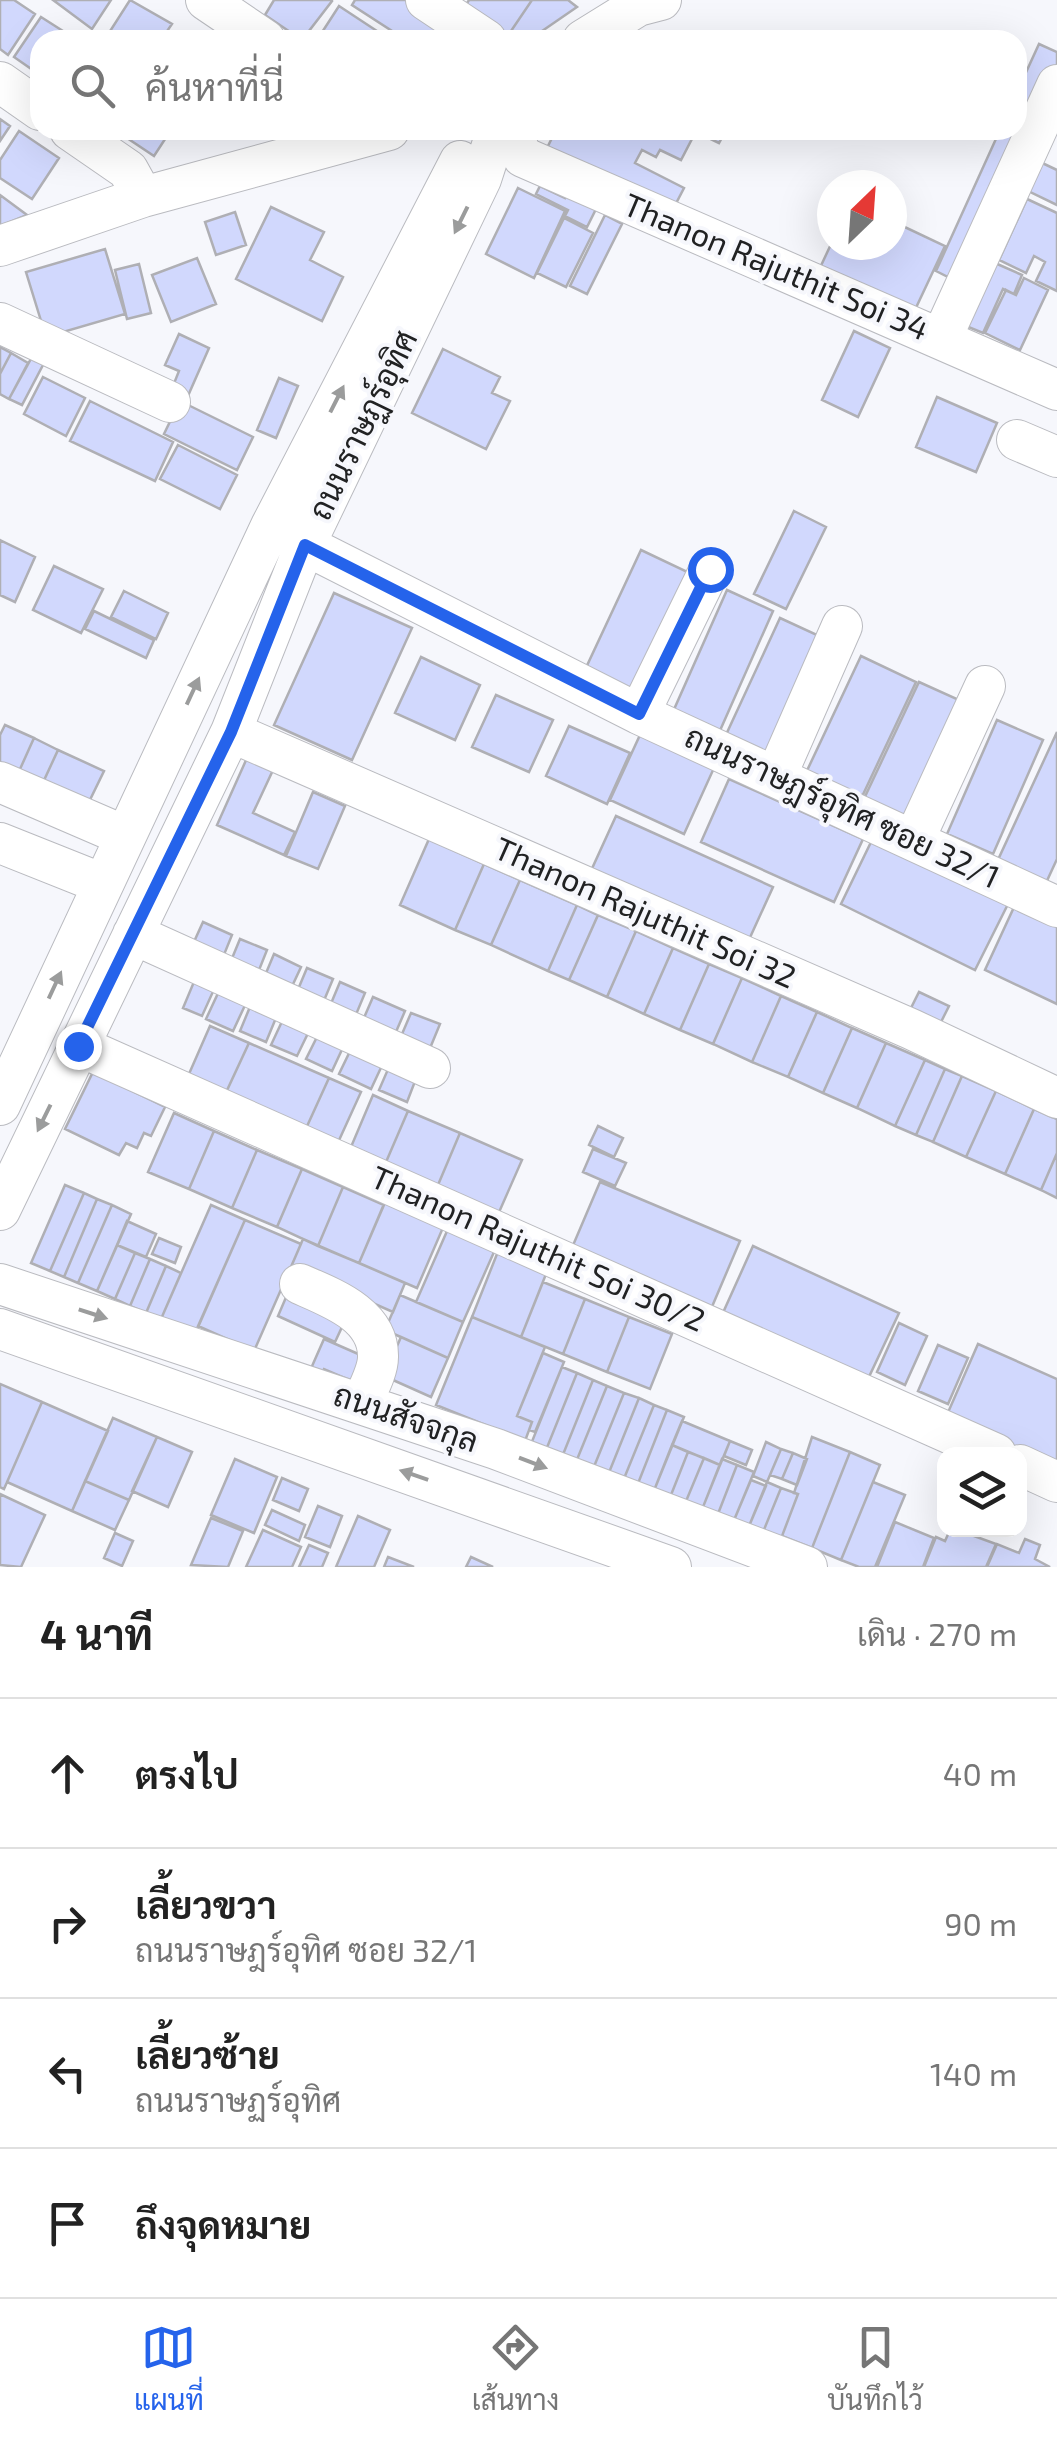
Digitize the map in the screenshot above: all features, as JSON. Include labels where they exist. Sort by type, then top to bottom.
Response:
[{"type":"street","points":[[206,0],[250,30]]},
{"type":"street","points":[[426,0],[471,30]]},
{"type":"street","points":[[600,30],[646,2]]},
{"type":"street","points":[[0,82],[30,103]]},
{"type":"street","points":[[942,337],[1057,85]]},
{"type":"street","points":[[84,140],[128,170],[143,198]]},
{"type":"street","points":[[0,246],[143,198],[344,140]]},
{"type":"street","name":"ถนนราษฏร์อุทิศ","points":[[0,1106],[271,526],[470,140]]},
{"type":"street","name":"ถนนราษฏร์อุทิศ","points":[[0,1210],[231,732],[305,545],[481,179],[494,140]]},
{"type":"street","name":"Thanon Rajuthit Soi 34","points":[[514,140],[523,157],[1057,390]]},
{"type":"street","points":[[0,323],[170,402]]},
{"type":"street","points":[[1017,440],[1057,458]]},
{"type":"street","name":"ถนนราษฎร์อุทิศ ซอย 32/1","points":[[305,545],[639,714],[1056,903]]},
{"type":"street","points":[[639,714],[710,569]]},
{"type":"street","points":[[777,774],[842,626]]},
{"type":"street","points":[[914,840],[985,686]]},
{"type":"street","name":"Thanon Rajuthit Soi 32","points":[[231,732],[910,1029],[1057,1098]]},
{"type":"street","points":[[0,782],[125,836]]},
{"type":"street","points":[[0,843],[102,884]]},
{"type":"street","points":[[133,934],[430,1068]]},
{"type":"street","name":"Thanon Rajuthit Soi 30/2","points":[[78,1046],[980,1447]]},
{"type":"street","name":"ถนนสัจจกุล","points":[[0,1284],[362,1403],[807,1567]]},
{"type":"street","points":[[300,1284],[354,1309],[376,1341],[379,1360],[362,1403]]},
{"type":"street","name":"ถนนสัจจกุล","points":[[0,1329],[670,1567]]},
{"type":"street","points":[[1027,1468],[1057,1482]]},
{"type":"building","points":[[0,0],[14,0],[35,14],[8,55],[0,49]]},
{"type":"building","points":[[53,0],[111,0],[92,29]]},
{"type":"building","points":[[130,0],[172,24],[168,30],[111,30]]},
{"type":"building","points":[[274,0],[332,1],[310,30],[287,30],[265,15]]},
{"type":"building","points":[[355,0],[406,0],[452,30],[391,30],[352,5]]},
{"type":"building","points":[[469,0],[532,0],[512,30],[490,30],[462,11]]},
{"type":"building","points":[[532,0],[568,0],[577,7],[544,30],[512,30]]},
{"type":"building","points":[[339,6],[375,30],[323,30]]},
{"type":"building","points":[[41,17],[61,30],[32,30]]},
{"type":"building","points":[[30,33],[30,68],[14,57]]},
{"type":"building","points":[[1039,44],[1057,52],[1057,85],[964,285],[936,271],[995,140],[1027,140],[1027,70]]},
{"type":"building","points":[[0,119],[10,126],[0,141]]},
{"type":"building","points":[[19,131],[59,158],[32,199],[0,178],[0,160]]},
{"type":"building","points":[[130,140],[164,140],[154,156]]},
{"type":"building","points":[[551,140],[691,140],[681,160],[660,150],[656,157],[642,150],[635,163],[684,188],[671,213],[546,150]]},
{"type":"building","points":[[1038,161],[1057,170],[1057,205],[1024,189]]},
{"type":"building","points":[[540,186],[565,198],[568,190],[598,205],[587,227],[565,216],[568,210],[536,194]]},
{"type":"building","points":[[518,188],[565,211],[534,278],[486,254]]},
{"type":"building","points":[[0,195],[27,215],[0,226]]},
{"type":"building","points":[[1027,199],[1057,213],[1057,291],[1036,281],[1045,262],[1034,256],[1026,273],[999,260]]},
{"type":"building","points":[[271,207],[324,232],[310,260],[343,277],[322,321],[236,279]]},
{"type":"building","points":[[235,212],[246,245],[216,255],[205,222]]},
{"type":"building","points":[[605,215],[622,224],[587,294],[570,286]]},
{"type":"building","points":[[564,218],[593,233],[566,287],[537,273]]},
{"type":"building","points":[[907,228],[945,246],[913,314],[819,270],[824,260],[907,260]]},
{"type":"building","points":[[105,249],[125,314],[46,337],[26,272]]},
{"type":"building","points":[[197,258],[216,304],[171,322],[152,275]]},
{"type":"building","points":[[995,263],[1022,275],[1014,294],[1003,289],[983,333],[966,326]]},
{"type":"building","points":[[139,264],[151,313],[127,319],[115,270]]},
{"type":"building","points":[[1024,278],[1048,290],[1020,350],[985,333],[1006,290],[1016,295]]},
{"type":"building","points":[[854,331],[890,348],[858,417],[822,400]]},
{"type":"building","points":[[179,334],[209,348],[187,398],[171,391],[179,371],[165,365]]},
{"type":"building","points":[[0,347],[11,353],[0,374]]},
{"type":"building","points":[[443,349],[500,377],[492,393],[510,401],[486,449],[412,413]]},
{"type":"building","points":[[11,353],[28,363],[9,399],[0,394],[0,374]]},
{"type":"building","points":[[32,357],[44,363],[22,405],[9,399]]},
{"type":"building","points":[[43,377],[85,398],[66,436],[24,414]]},
{"type":"building","points":[[279,378],[298,386],[276,438],[257,430]]},
{"type":"building","points":[[937,397],[997,423],[976,472],[916,447]]},
{"type":"building","points":[[90,401],[173,442],[155,481],[70,441]]},
{"type":"building","points":[[180,401],[253,437],[237,470],[164,434]]},
{"type":"building","points":[[178,445],[237,475],[220,509],[160,479]]},
{"type":"building","points":[[794,511],[826,527],[786,609],[754,594]]},
{"type":"building","points":[[0,540],[35,557],[15,602],[0,595]]},
{"type":"building","points":[[641,550],[696,576],[638,698],[584,672]]},
{"type":"building","points":[[54,566],[103,589],[81,633],[33,610]]},
{"type":"building","points":[[727,590],[773,611],[718,735],[672,714]]},
{"type":"building","points":[[124,591],[168,613],[156,639],[111,617]]},
{"type":"building","points":[[334,593],[412,628],[352,760],[274,725]]},
{"type":"building","points":[[94,611],[154,640],[146,658],[85,629]]},
{"type":"building","points":[[780,618],[828,640],[773,759],[725,737]]},
{"type":"building","points":[[861,656],[916,682],[859,803],[804,777]]},
{"type":"building","points":[[421,657],[480,685],[455,740],[395,713]]},
{"type":"building","points":[[919,682],[968,704],[911,826],[862,803]]},
{"type":"building","points":[[496,695],[553,720],[529,772],[472,747]]},
{"type":"building","points":[[997,720],[1043,740],[993,854],[947,834]]},
{"type":"building","points":[[5,725],[34,738],[16,778],[0,770],[0,735]]},
{"type":"building","points":[[569,726],[630,753],[607,804],[546,776]]},
{"type":"building","points":[[1057,732],[1057,859],[1045,885],[997,862]]},
{"type":"building","points":[[640,735],[714,768],[684,834],[610,800]]},
{"type":"building","points":[[34,738],[58,750],[40,789],[16,778]]},
{"type":"building","points":[[58,750],[104,771],[85,810],[40,789]]},
{"type":"building","points":[[247,758],[273,770],[253,813],[295,832],[284,855],[217,825]]},
{"type":"building","points":[[729,779],[863,839],[834,902],[701,842]]},
{"type":"building","points":[[313,792],[345,806],[318,869],[286,856]]},
{"type":"building","points":[[616,816],[773,887],[747,944],[590,873]]},
{"type":"building","points":[[873,838],[1008,904],[975,970],[841,904]]},
{"type":"building","points":[[429,839],[484,864],[455,930],[400,905]]},
{"type":"building","points":[[484,864],[520,880],[491,945],[455,930]]},
{"type":"building","points":[[520,880],[577,905],[548,971],[491,945]]},
{"type":"building","points":[[577,905],[598,915],[569,980],[548,971]]},
{"type":"building","points":[[1015,905],[1057,925],[1057,1004],[985,970]]},
{"type":"building","points":[[598,915],[636,931],[607,997],[569,980]]},
{"type":"building","points":[[203,922],[232,935],[219,967],[188,955]]},
{"type":"building","points":[[636,931],[673,948],[644,1014],[607,997]]},
{"type":"building","points":[[240,939],[267,950],[255,980],[228,968]]},
{"type":"building","points":[[673,948],[709,964],[680,1030],[644,1014]]},
{"type":"building","points":[[274,954],[301,967],[287,997],[261,985]]},
{"type":"building","points":[[709,964],[742,978],[713,1044],[680,1030]]},
{"type":"building","points":[[307,968],[333,979],[320,1010],[294,999]]},
{"type":"building","points":[[196,977],[216,985],[202,1016],[183,1008]]},
{"type":"building","points":[[742,978],[781,996],[752,1062],[713,1044]]},
{"type":"building","points":[[340,982],[365,993],[352,1024],[327,1013]]},
{"type":"building","points":[[220,989],[247,1001],[233,1031],[206,1019]]},
{"type":"building","points":[[919,992],[949,1006],[941,1022],[911,1008]]},
{"type":"building","points":[[781,996],[817,1012],[788,1077],[752,1062]]},
{"type":"building","points":[[373,997],[405,1011],[392,1041],[360,1027]]},
{"type":"building","points":[[252,1002],[278,1013],[266,1042],[240,1031]]},
{"type":"building","points":[[817,1012],[852,1028],[823,1093],[788,1077]]},
{"type":"building","points":[[411,1013],[440,1024],[428,1053],[399,1041]]},
{"type":"building","points":[[285,1015],[311,1027],[297,1056],[271,1045]]},
{"type":"building","points":[[210,1026],[249,1043],[223,1099],[185,1083]]},
{"type":"building","points":[[852,1028],[886,1043],[857,1108],[823,1093]]},
{"type":"building","points":[[320,1031],[345,1043],[332,1071],[306,1059]]},
{"type":"building","points":[[249,1043],[329,1078],[303,1135],[223,1099]]},
{"type":"building","points":[[354,1043],[385,1059],[371,1089],[339,1074]]},
{"type":"building","points":[[886,1043],[925,1060],[895,1126],[857,1108]]},
{"type":"building","points":[[392,1060],[419,1071],[407,1102],[379,1090]]},
{"type":"building","points":[[925,1060],[945,1069],[916,1135],[895,1126]]},
{"type":"building","points":[[945,1069],[962,1076],[933,1142],[916,1135]]},
{"type":"building","points":[[93,1072],[165,1107],[151,1136],[144,1133],[137,1148],[126,1143],[119,1155],[65,1129]]},
{"type":"building","points":[[962,1076],[996,1091],[966,1157],[933,1142]]},
{"type":"building","points":[[329,1078],[361,1092],[335,1149],[303,1135]]},
{"type":"building","points":[[996,1091],[1034,1109],[1005,1174],[966,1157]]},
{"type":"building","points":[[373,1095],[408,1111],[383,1169],[348,1154]]},
{"type":"building","points":[[1034,1109],[1057,1119],[1057,1153],[1041,1190],[1005,1174]]},
{"type":"building","points":[[408,1111],[460,1133],[435,1192],[383,1169]]},
{"type":"building","points":[[174,1113],[214,1131],[189,1189],[148,1172]]},
{"type":"building","points":[[598,1126],[623,1138],[614,1157],[589,1145]]},
{"type":"building","points":[[214,1131],[257,1150],[232,1208],[189,1189]]},
{"type":"building","points":[[460,1133],[522,1160],[496,1219],[435,1192]]},
{"type":"building","points":[[593,1149],[626,1163],[615,1186],[583,1172]]},
{"type":"building","points":[[257,1150],[302,1169],[277,1227],[232,1208]]},
{"type":"building","points":[[1057,1153],[1057,1198],[1041,1190]]},
{"type":"building","points":[[302,1169],[343,1187],[318,1246],[277,1227]]},
{"type":"building","points":[[600,1182],[740,1241],[711,1309],[571,1250]]},
{"type":"building","points":[[65,1185],[84,1193],[50,1271],[31,1263]]},
{"type":"building","points":[[343,1187],[384,1205],[359,1263],[318,1246]]},
{"type":"building","points":[[84,1193],[97,1199],[64,1277],[50,1271]]},
{"type":"building","points":[[387,1197],[445,1223],[417,1288],[359,1263]]},
{"type":"building","points":[[97,1199],[112,1205],[78,1283],[64,1277]]},
{"type":"building","points":[[112,1205],[131,1214],[97,1291],[78,1283]]},
{"type":"building","points":[[211,1205],[245,1220],[195,1334],[161,1319]]},
{"type":"building","points":[[245,1220],[301,1244],[254,1351],[198,1326]]},
{"type":"building","points":[[127,1221],[156,1234],[146,1257],[117,1245]]},
{"type":"building","points":[[451,1222],[498,1243],[463,1322],[416,1302]]},
{"type":"building","points":[[159,1238],[181,1247],[175,1263],[152,1254]]},
{"type":"building","points":[[303,1239],[405,1283],[393,1312],[291,1267]]},
{"type":"building","points":[[117,1245],[135,1253],[115,1299],[97,1291]]},
{"type":"building","points":[[753,1246],[899,1313],[867,1381],[722,1315]]},
{"type":"building","points":[[499,1249],[548,1269],[521,1337],[472,1317]]},
{"type":"building","points":[[135,1253],[150,1259],[130,1306],[115,1299]]},
{"type":"building","points":[[150,1259],[166,1266],[146,1313],[130,1306]]},
{"type":"building","points":[[166,1266],[181,1273],[161,1319],[146,1313]]},
{"type":"building","points":[[543,1282],[585,1299],[563,1354],[521,1337]]},
{"type":"building","points":[[290,1288],[348,1314],[335,1342],[278,1316]]},
{"type":"building","points":[[400,1295],[463,1322],[448,1358],[385,1330]]},
{"type":"building","points":[[585,1299],[629,1317],[607,1372],[563,1354]]},
{"type":"building","points":[[472,1317],[545,1347],[517,1416],[532,1422],[525,1441],[436,1405]]},
{"type":"building","points":[[629,1317],[672,1334],[650,1389],[607,1372]]},
{"type":"building","points":[[899,1323],[927,1336],[905,1385],[877,1372]]},
{"type":"building","points":[[401,1337],[448,1358],[431,1397],[384,1376]]},
{"type":"building","points":[[324,1339],[372,1360],[361,1385],[324,1369],[320,1377],[309,1373]]},
{"type":"building","points":[[978,1344],[1057,1379],[1057,1467],[1027,1453],[1027,1447],[1013,1447],[946,1417]]},
{"type":"building","points":[[938,1345],[968,1358],[948,1404],[918,1391]]},
{"type":"building","points":[[543,1353],[564,1362],[535,1432],[529,1430],[532,1422],[517,1416]]},
{"type":"building","points":[[562,1367],[577,1373],[546,1450],[531,1444]]},
{"type":"building","points":[[577,1373],[593,1380],[562,1457],[546,1450]]},
{"type":"building","points":[[593,1380],[607,1386],[576,1462],[562,1457]]},
{"type":"building","points":[[0,1384],[42,1402],[4,1489],[0,1487]]},
{"type":"building","points":[[607,1386],[624,1393],[593,1469],[576,1462]]},
{"type":"building","points":[[624,1393],[639,1398],[608,1475],[593,1469]]},
{"type":"building","points":[[639,1398],[654,1405],[623,1481],[608,1475]]},
{"type":"building","points":[[42,1402],[108,1431],[72,1511],[7,1482]]},
{"type":"building","points":[[654,1405],[667,1410],[637,1486],[623,1481]]},
{"type":"building","points":[[667,1410],[684,1417],[653,1493],[637,1486]]},
{"type":"building","points":[[113,1418],[157,1437],[129,1500],[85,1481]]},
{"type":"building","points":[[682,1421],[730,1441],[720,1465],[672,1445]]},
{"type":"building","points":[[157,1437],[192,1452],[168,1507],[132,1491]]},
{"type":"building","points":[[812,1437],[850,1452],[812,1548],[782,1536],[798,1494],[794,1493]]},
{"type":"building","points":[[730,1441],[752,1450],[746,1465],[724,1456]]},
{"type":"building","points":[[766,1442],[781,1449],[767,1482],[753,1476]]},
{"type":"building","points":[[672,1445],[688,1452],[669,1500],[653,1493]]},
{"type":"building","points":[[781,1449],[793,1453],[782,1479],[770,1475]]},
{"type":"building","points":[[688,1452],[704,1458],[684,1506],[669,1500]]},
{"type":"building","points":[[850,1452],[880,1465],[841,1560],[812,1548]]},
{"type":"building","points":[[793,1453],[807,1459],[797,1485],[782,1479]]},
{"type":"building","points":[[704,1458],[720,1465],[701,1512],[684,1506]]},
{"type":"building","points":[[235,1459],[277,1477],[254,1533],[211,1515]]},
{"type":"building","points":[[722,1459],[737,1465],[716,1519],[701,1512]]},
{"type":"building","points":[[737,1465],[754,1472],[732,1525],[716,1519]]},
{"type":"building","points":[[282,1478],[308,1489],[299,1511],[273,1500]]},
{"type":"building","points":[[751,1480],[766,1486],[747,1531],[732,1525]]},
{"type":"building","points":[[85,1481],[129,1500],[115,1530],[72,1511]]},
{"type":"building","points":[[767,1482],[781,1488],[761,1537],[747,1531]]},
{"type":"building","points":[[873,1482],[905,1495],[875,1567],[859,1567],[841,1560]]},
{"type":"building","points":[[781,1488],[798,1494],[779,1544],[761,1537]]},
{"type":"building","points":[[0,1494],[45,1515],[21,1567],[0,1565]]},
{"type":"building","points":[[318,1506],[342,1516],[330,1547],[305,1537]]},
{"type":"building","points":[[272,1510],[305,1525],[299,1541],[265,1525]]},
{"type":"building","points":[[358,1516],[390,1530],[374,1567],[336,1567]]},
{"type":"building","points":[[211,1518],[243,1531],[228,1567],[191,1565]]},
{"type":"building","points":[[895,1522],[934,1538],[923,1567],[877,1567]]},
{"type":"building","points":[[263,1530],[301,1547],[292,1567],[246,1567]]},
{"type":"building","points":[[115,1533],[133,1541],[122,1566],[104,1558]]},
{"type":"building","points":[[936,1537],[945,1541],[947,1537],[977,1537],[996,1544],[986,1567],[924,1567]]},
{"type":"building","points":[[1025,1539],[1040,1545],[1035,1559],[1050,1567],[987,1567],[997,1544],[1019,1553]]},
{"type":"building","points":[[309,1545],[328,1553],[322,1567],[299,1567]]},
{"type":"building","points":[[388,1557],[414,1567],[384,1567]]},
{"type":"building","points":[[471,1557],[493,1567],[466,1567]]},
{"type":"route","points":[[78,1046],[231,732],[305,545],[639,714],[710,569]]}]
